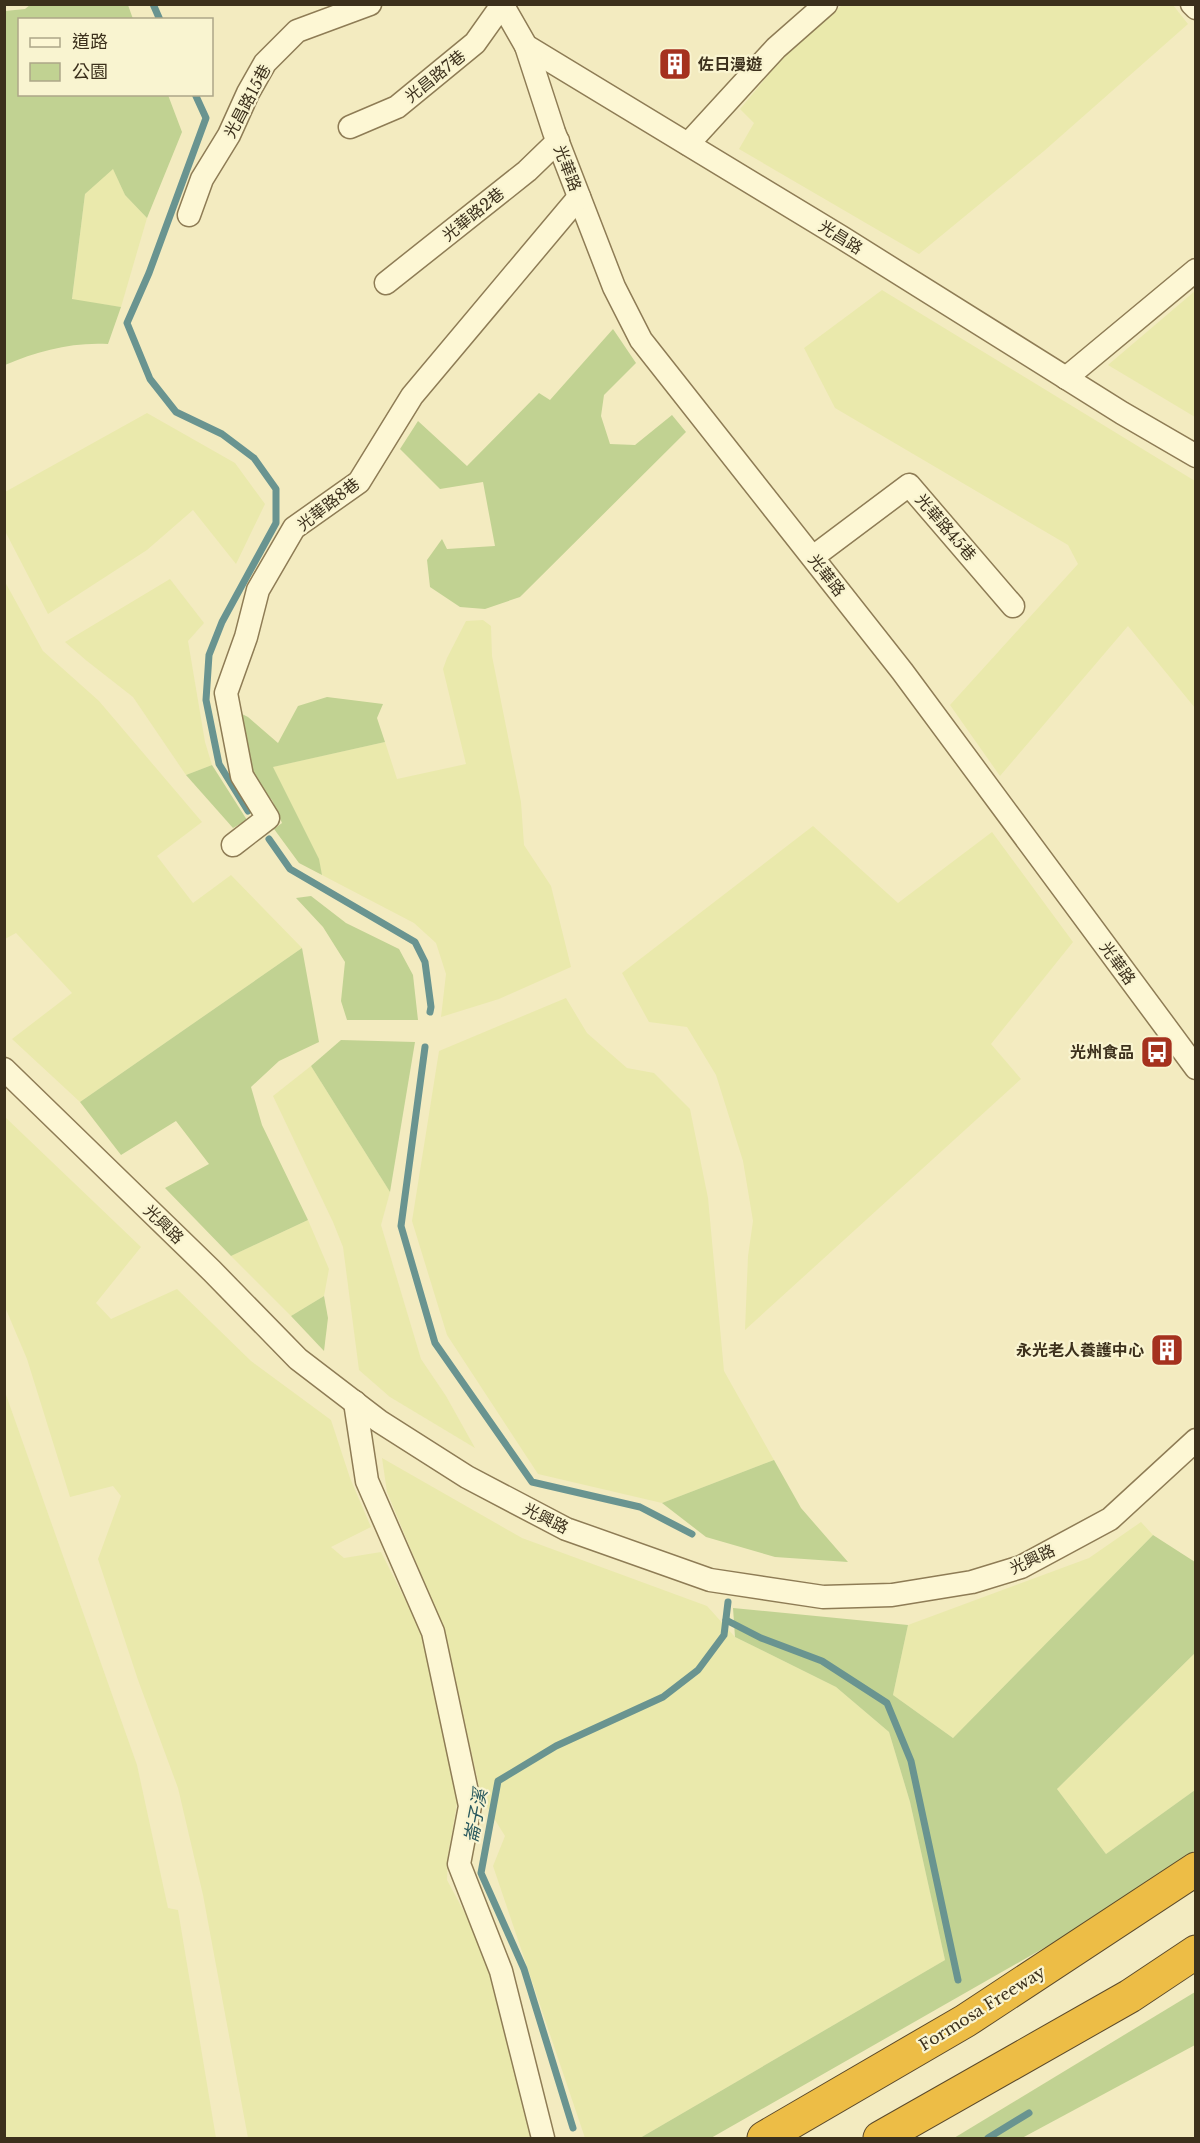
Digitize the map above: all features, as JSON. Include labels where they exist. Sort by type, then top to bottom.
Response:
[{"type":"highway","name":"Formosa Freeway","points":[[764,2139],[965,2021],[1196,1869]]},
{"type":"highway","points":[[880,2139],[1130,1996],[1196,1952]]},
{"type":"street","name":"光昌路15巷","points":[[189,215],[202,179],[229,135],[265,63],[297,31],[370,4]]},
{"type":"street","points":[[688,144],[776,48],[826,4]]},
{"type":"street","points":[[1192,4],[1196,8]]},
{"type":"street","name":"光昌路","points":[[502,5],[526,46],[1196,456]]},
{"type":"street","name":"光昌路7巷","points":[[350,127],[397,107],[475,43],[502,5]]},
{"type":"street","name":"光華路","points":[[526,46],[558,141],[614,287],[641,340],[902,671],[1196,1068]]},
{"type":"street","name":"光華路2巷","points":[[386,284],[526,171],[558,141]]},
{"type":"street","name":"光華路8巷","points":[[233,845],[268,818],[242,776],[226,693],[246,637],[258,590],[294,528],[359,482],[411,396],[579,197]]},
{"type":"street","points":[[1066,378],[1196,270]]},
{"type":"street","name":"光華路45巷","points":[[813,557],[909,485],[1013,606]]},
{"type":"street","name":"光興路","points":[[4,1069],[212,1271],[298,1359],[379,1421],[467,1478],[566,1528],[711,1580],[823,1597],[892,1595],[972,1582],[1022,1567],[1110,1519],[1196,1440]]},
{"type":"street","points":[[355,1402],[367,1481],[434,1632],[470,1806],[459,1864],[501,1971],[543,2139]]},
{"type":"shaded area","points":[[842,5],[1173,5],[1188,24],[1044,151],[919,254],[739,149],[754,123],[740,109],[790,49]]},
{"type":"shaded area","points":[[113,168],[125,195],[147,218],[121,307],[72,300],[85,194]]},
{"type":"shaded area","points":[[882,290],[1195,481],[1195,708],[1128,626],[1000,776],[950,705],[1078,564],[1068,545],[835,408],[804,348]]},
{"type":"shaded area","points":[[1195,291],[1195,417],[1108,365]]},
{"type":"shaded area","points":[[147,413],[235,463],[265,504],[236,564],[193,510],[147,550],[48,614],[5,531],[5,492]]},
{"type":"shaded area","points":[[170,579],[204,623],[188,641],[205,742],[212,765],[186,775],[133,697],[65,642]]},
{"type":"shaded area","points":[[4,580],[43,651],[99,701],[202,822],[157,856],[193,903],[231,875],[302,948],[80,1102],[12,1039],[72,993],[16,933],[5,939]]},
{"type":"shaded area","points":[[483,620],[491,626],[492,656],[521,802],[524,845],[551,886],[571,967],[499,999],[441,1017],[446,974],[436,943],[414,923],[322,875],[318,859],[272,767],[385,742],[397,779],[466,764],[443,669],[466,621]]},
{"type":"shaded area","points":[[813,826],[898,903],[992,832],[1073,942],[991,1044],[1021,1079],[745,1330],[748,1256],[753,1221],[743,1161],[716,1075],[687,1027],[649,1022],[622,973]]},
{"type":"shaded area","points":[[566,998],[587,1033],[627,1068],[654,1073],[690,1109],[708,1198],[724,1371],[774,1460],[662,1503],[538,1474],[447,1335],[412,1221],[439,1051]]},
{"type":"shaded area","points":[[311,1066],[390,1192],[381,1225],[421,1359],[446,1396],[475,1448],[390,1397],[359,1370],[343,1247],[273,1096]]},
{"type":"shaded area","points":[[4,1116],[141,1247],[96,1303],[111,1319],[177,1289],[251,1361],[331,1420],[350,1478],[371,1527],[331,1547],[344,1558],[381,1552],[425,1639],[458,1798],[448,1855],[447,1880],[474,1930],[497,1994],[535,2138],[248,2138],[203,1895],[178,1788],[138,1680],[98,1559],[121,1496],[113,1486],[70,1497],[27,1359],[5,1307]]},
{"type":"shaded area","points":[[308,1220],[329,1269],[324,1296],[291,1316],[231,1256]]},
{"type":"shaded area","points":[[5,1392],[137,1765],[168,1908],[178,1910],[216,2138],[5,2138]]},
{"type":"shaded area","points":[[382,1458],[522,1538],[707,1606],[735,1637],[836,1687],[889,1732],[910,1802],[945,1960],[640,2138],[585,2138],[493,1866],[505,1836],[482,1799],[442,1625],[387,1492]]},
{"type":"shaded area","points":[[1141,1522],[1153,1535],[953,1738],[893,1695],[908,1625],[1089,1558]]},
{"type":"shaded area","points":[[1195,1653],[1195,1790],[1106,1854],[1057,1789]]},
{"type":"green space","points":[[30,5],[128,5],[133,18],[18,18],[18,96],[168,96],[182,132],[147,218],[125,195],[113,169],[85,194],[72,299],[121,307],[108,344],[81,344],[55,348],[5,365],[5,11],[25,9]]},
{"type":"green space","points":[[613,329],[636,363],[604,395],[601,416],[610,444],[635,445],[672,415],[686,432],[520,597],[485,609],[460,607],[430,587],[427,560],[442,539],[447,549],[495,546],[483,482],[440,489],[400,449],[418,421],[467,466],[539,393],[550,400]]},
{"type":"green space","points":[[327,697],[383,704],[377,718],[385,742],[273,767],[319,859],[322,875],[299,863],[274,829],[282,823],[272,800],[251,780],[238,712],[248,717],[278,743],[298,706]]},
{"type":"green space","points":[[212,765],[247,820],[233,828],[186,775]]},
{"type":"green space","points":[[311,896],[346,923],[399,949],[413,975],[418,1020],[347,1020],[341,1001],[345,962],[323,927],[296,898]]},
{"type":"green space","points":[[302,948],[319,1042],[279,1061],[251,1087],[262,1125],[308,1220],[231,1256],[165,1188],[209,1164],[176,1121],[121,1155],[80,1102]]},
{"type":"green space","points":[[341,1040],[415,1042],[390,1192],[311,1066]]},
{"type":"green space","points":[[324,1296],[328,1318],[324,1351],[291,1316]]},
{"type":"green space","points":[[774,1460],[801,1508],[848,1562],[775,1557],[706,1537],[662,1503]]},
{"type":"green space","points":[[1153,1535],[1195,1562],[1195,1653],[1057,1789],[1106,1854],[1195,1790],[1195,1850],[1072,1932],[711,2138],[640,2138],[945,1960],[910,1802],[889,1732],[836,1687],[735,1637],[733,1608],[908,1625],[893,1695],[953,1738]]},
{"type":"green space","points":[[1195,1992],[1195,2045],[1022,2138],[954,2138]]},
{"type":"waterway","points":[[153,4],[159,18]]},
{"type":"waterway","points":[[196,96],[206,118],[149,273],[127,323],[150,379],[176,412],[222,434],[254,458],[276,489],[276,523],[222,622],[209,655],[206,700],[219,764],[248,811]]},
{"type":"waterway","points":[[269,839],[290,869],[415,942],[425,962],[430,1012]]},
{"type":"waterway","points":[[425,1047],[401,1226],[435,1343],[532,1482],[640,1507],[692,1534]]},
{"type":"waterway","name":"崙子溪","points":[[573,2128],[524,1969],[481,1873],[498,1781],[556,1746],[663,1697],[698,1670],[724,1635],[728,1602]]},
{"type":"waterway","name":"崙子溪","points":[[726,1620],[761,1638],[822,1661],[887,1703],[911,1761],[958,1980]]},
{"type":"waterway","name":"崙子溪","points":[[988,2138],[1029,2113]]},
{"type":"place","name":"佐日漫遊","points":[[675,64]]},
{"type":"place","name":"光州食品","points":[[1157,1052]]},
{"type":"place","name":"永光老人養護中心","points":[[1167,1350]]}]
